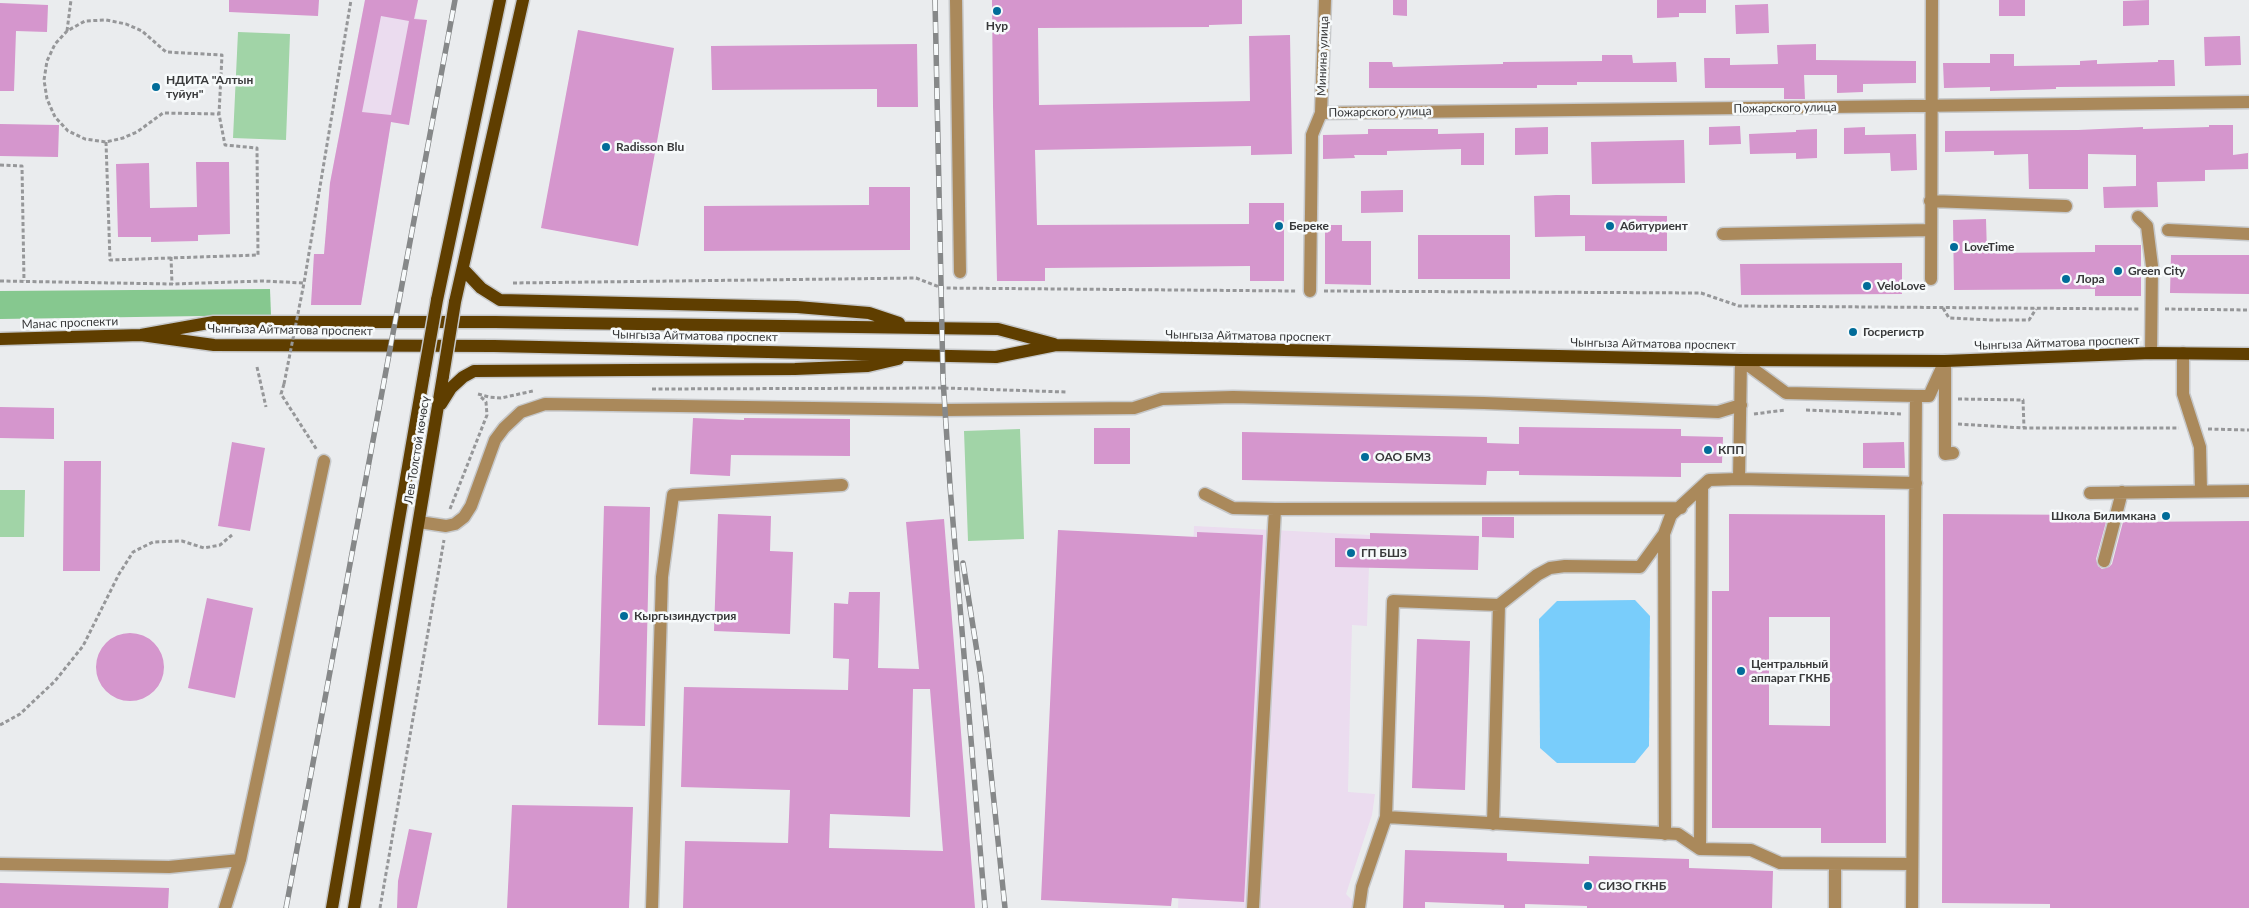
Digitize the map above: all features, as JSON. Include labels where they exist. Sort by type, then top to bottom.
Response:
[{"type":"main road","name":"Лев Толстой көчөсү","points":[[332,908],[437,300],[500,0]]},
{"type":"main road","name":"Лев Толстой көчөсү","points":[[354,908],[455,302],[523,0]]},
{"type":"main road","points":[[463,269],[480,288],[500,300],[797,307],[869,313],[914,327]]},
{"type":"main road","name":"Чынгыза Айтматова проспект","points":[[141,335],[214,322],[495,322],[998,329],[1056,345]]},
{"type":"main road","name":"Чынгыза Айтматова проспект","points":[[141,335],[214,345],[494,346],[996,357],[1056,345],[1741,360],[1945,361],[2151,353],[2249,354]]},
{"type":"main road","name":"Манас проспекти","points":[[0,339],[141,335]]},
{"type":"main road","points":[[436,410],[451,388],[463,377],[474,371],[859,366],[914,355]]},
{"type":"street","points":[[956,0],[960,272]]},
{"type":"street","name":"Минина улица","points":[[1310,291],[1312,135],[1321,113],[1325,0]]},
{"type":"street","points":[[1930,279],[1932,0]]},
{"type":"street","name":"Пожарского улица","points":[[1321,113],[2249,102]]},
{"type":"street","points":[[1930,201],[2066,206]]},
{"type":"street","points":[[2138,217],[2147,226],[2152,266],[2151,353]]},
{"type":"street","points":[[1723,234],[1930,230]]},
{"type":"street","points":[[2168,230],[2249,234]]},
{"type":"street","points":[[2183,353],[2183,394],[2200,447],[2201,491]]},
{"type":"street","points":[[1741,360],[1786,393],[1916,396],[1929,396],[1945,361]]},
{"type":"street","points":[[1739,479],[1742,405],[1741,360]]},
{"type":"street","points":[[1945,361],[1945,454],[1953,453]]},
{"type":"street","points":[[1912,908],[1916,396]]},
{"type":"street","points":[[419,522],[446,526],[455,524],[464,517],[471,506],[495,440],[504,428],[521,412],[545,404],[946,410],[1134,408],[1162,399],[1233,397],[1718,412],[1742,405]]},
{"type":"street","points":[[225,908],[240,860],[324,461]]},
{"type":"street","points":[[1359,908],[1362,887],[1386,817],[1393,601],[1499,605],[1537,575],[1550,568],[1640,567],[1664,534],[1671,515],[1681,508],[1709,480],[1916,483]]},
{"type":"street","points":[[652,908],[662,577],[673,495],[842,485]]},
{"type":"street","points":[[1700,848],[1702,488]]},
{"type":"street","points":[[2090,492],[2249,491]]},
{"type":"street","points":[[2104,561],[2122,492]]},
{"type":"street","points":[[1205,494],[1233,508],[1681,508]]},
{"type":"street","points":[[1253,908],[1275,509]]},
{"type":"street","points":[[1664,534],[1665,834]]},
{"type":"street","points":[[1493,824],[1499,605]]},
{"type":"street","points":[[1386,817],[1678,834],[1700,848],[1751,850],[1780,863],[1912,864]]},
{"type":"street","points":[[0,864],[169,867],[240,860]]},
{"type":"street","points":[[1835,864],[1835,908]]},
{"type":"path","points":[[67,31],[71,0]]},
{"type":"path","points":[[324,461],[281,394],[304,283],[350,0]]},
{"type":"path","points":[[106,142],[110,260],[258,255],[257,148],[226,145],[219,114],[222,55],[166,52],[142,31],[126,24],[106,20],[85,21],[67,31],[55,44],[47,61],[44,80],[47,99],[55,117],[68,131],[85,139],[106,142],[137,132],[163,113],[219,114]]},
{"type":"path","points":[[0,165],[22,166],[24,281]]},
{"type":"path","points":[[171,257],[172,284]]},
{"type":"path","points":[[513,283],[916,278],[942,288],[1701,293],[1739,306],[2249,310]]},
{"type":"path","points":[[0,281],[172,284],[263,281],[304,283]]},
{"type":"path","points":[[1943,308],[1949,318],[1991,320],[2029,320],[2037,309]]},
{"type":"path","points":[[257,367],[266,407]]},
{"type":"path","points":[[380,908],[450,505],[487,415],[486,402],[478,394]]},
{"type":"path","points":[[1958,399],[2023,400],[2024,428]]},
{"type":"path","points":[[0,725],[20,714],[55,681],[83,646],[119,574],[134,552],[153,542],[182,541],[204,548],[220,545],[232,535]]},
{"type":"shaded area","points":[[365,0],[418,0],[415,18],[427,20],[409,125],[391,122],[361,305],[311,305],[314,254],[324,254],[330,183]]},
{"type":"shaded area","points":[[1194,526],[1370,535],[1367,626],[1352,625],[1348,792],[1375,794],[1372,815],[1346,894],[1360,908],[1178,908]]},
{"type":"green space","points":[[238,32],[290,34],[286,140],[233,138]]},
{"type":"green space","points":[[270,289],[271,315],[0,319],[0,291]]},
{"type":"green space","points":[[1020,429],[1024,539],[968,541],[964,431]]},
{"type":"green space","points":[[0,490],[25,490],[24,537],[0,537]]},
{"type":"water","points":[[1635,600],[1650,616],[1649,746],[1635,763],[1557,763],[1540,748],[1539,619],[1557,601]]},
{"type":"building","points":[[229,0],[319,0],[318,16],[229,12]]},
{"type":"building","points":[[365,0],[418,0],[414,19],[427,20],[409,125],[391,122],[361,305],[311,305],[314,254],[324,254],[330,183]],"holes":[[[381,16],[409,21],[391,115],[362,112]]]},
{"type":"building","points":[[992,0],[1242,0],[1242,24],[1209,25],[1209,27],[1038,28],[1039,105],[1250,101],[1249,36],[1290,35],[1292,154],[1251,155],[1251,146],[1035,150],[1037,225],[1249,224],[1249,203],[1284,203],[1284,281],[1250,281],[1250,266],[1045,268],[1045,281],[997,281]]},
{"type":"building","points":[[1393,0],[1407,0],[1407,16],[1393,15]]},
{"type":"building","points":[[1657,0],[1706,0],[1706,13],[1679,13],[1679,17],[1657,18]]},
{"type":"building","points":[[1999,0],[2025,0],[2025,16],[1999,16]]},
{"type":"building","points":[[2149,0],[2149,25],[2123,26],[2123,1]]},
{"type":"building","points":[[0,3],[48,5],[47,32],[16,31],[14,91],[0,91]]},
{"type":"building","points":[[1768,4],[1769,33],[1736,34],[1735,5]]},
{"type":"building","name":"Radisson Blu","points":[[578,30],[674,48],[638,246],[541,228]]},
{"type":"building","points":[[2240,36],[2241,65],[2205,66],[2204,37]]},
{"type":"building","points":[[917,44],[918,107],[877,107],[877,89],[712,90],[711,46]]},
{"type":"building","points":[[1816,44],[1816,60],[1916,61],[1916,83],[1863,84],[1863,92],[1837,93],[1837,75],[1804,75],[1805,99],[1784,99],[1784,88],[1705,88],[1704,58],[1730,58],[1730,65],[1778,64],[1777,45]]},
{"type":"building","points":[[1990,54],[2014,54],[2014,66],[2080,65],[2080,61],[2097,60],[2097,64],[2174,60],[2175,86],[2056,87],[2056,89],[1990,91],[1990,87],[1944,88],[1943,63],[1990,63]]},
{"type":"building","points":[[1602,55],[1632,55],[1633,63],[1676,62],[1677,82],[1577,82],[1577,85],[1537,85],[1537,88],[1369,88],[1369,62],[1392,62],[1393,67],[1503,64],[1503,62],[1602,61]]},
{"type":"building","points":[[0,124],[59,125],[58,157],[0,156]]},
{"type":"building","points":[[2209,125],[2233,125],[2233,155],[2248,153],[2248,169],[2205,170],[2205,181],[2157,182],[2158,207],[2104,208],[2103,187],[2136,186],[2136,155],[2088,154],[2088,189],[2029,189],[2028,154],[1994,155],[1994,151],[1945,152],[1945,131],[2078,130],[2143,127],[2143,129],[2209,127]]},
{"type":"building","points":[[1740,126],[1741,144],[1709,145],[1709,127]]},
{"type":"building","points":[[1548,127],[1548,154],[1515,155],[1515,128]]},
{"type":"building","points":[[1865,127],[1865,135],[1916,134],[1917,170],[1891,171],[1890,153],[1844,154],[1844,128]]},
{"type":"building","points":[[1368,129],[1438,129],[1438,134],[1484,133],[1484,165],[1461,165],[1461,149],[1387,151],[1387,155],[1354,155],[1355,158],[1323,159],[1323,135],[1368,134]]},
{"type":"building","points":[[1817,129],[1817,158],[1796,159],[1796,153],[1750,154],[1749,134]]},
{"type":"building","points":[[1684,140],[1685,183],[1592,184],[1591,142]]},
{"type":"building","points":[[196,162],[229,162],[230,234],[198,235],[198,241],[151,242],[151,237],[118,237],[116,164],[149,163],[150,208],[197,207]]},
{"type":"building","points":[[869,187],[910,187],[910,250],[704,251],[704,206],[869,205]]},
{"type":"building","points":[[1403,190],[1403,212],[1361,213],[1361,191]]},
{"type":"building","points":[[1570,195],[1570,215],[1667,216],[1667,251],[1585,251],[1585,236],[1535,237],[1534,196]]},
{"type":"building","points":[[1986,219],[1987,253],[2095,252],[2095,245],[2141,245],[2141,296],[2095,296],[2095,289],[1954,290],[1953,220]]},
{"type":"building","points":[[1325,225],[1342,225],[1342,241],[1371,241],[1371,285],[1325,284]]},
{"type":"building","points":[[1418,235],[1510,235],[1510,279],[1418,279]]},
{"type":"building","points":[[2171,255],[2249,255],[2249,294],[2170,293]]},
{"type":"building","points":[[1902,263],[1902,294],[1741,295],[1740,264]]},
{"type":"building","points":[[0,407],[54,408],[54,439],[0,438]]},
{"type":"building","points":[[693,418],[744,420],[744,418],[850,419],[850,456],[731,455],[730,476],[690,474]]},
{"type":"building","points":[[1519,427],[1681,429],[1681,436],[1723,437],[1722,463],[1681,463],[1681,477],[1519,475],[1519,471],[1487,471],[1486,485],[1242,480],[1242,432],[1487,437],[1487,443],[1519,444]]},
{"type":"building","points":[[1094,428],[1130,428],[1130,464],[1094,464]]},
{"type":"building","points":[[232,442],[265,448],[250,531],[218,526]]},
{"type":"building","points":[[1904,442],[1905,468],[1863,468],[1863,443]]},
{"type":"building","points":[[64,461],[101,461],[100,571],[63,571]]},
{"type":"building","name":"Кыргызиндустрия","points":[[604,506],[650,507],[645,726],[598,725]]},
{"type":"building","points":[[718,514],[771,516],[770,551],[793,552],[790,634],[714,631]]},
{"type":"building","name":"Центральный аппарат ГКНБ","points":[[1729,514],[1885,515],[1886,843],[1821,843],[1821,828],[1712,828],[1712,591],[1729,591]],"holes":[[[1769,617],[1830,617],[1830,726],[1769,725]]]},
{"type":"building","points":[[1943,514],[2097,515],[2097,522],[2106,522],[2096,559],[2098,566],[2102,569],[2112,564],[2123,522],[2249,521],[2249,908],[2050,908],[2050,904],[1942,903]]},
{"type":"building","points":[[1482,517],[1514,517],[1514,538],[1482,537]]},
{"type":"building","points":[[944,519],[975,908],[683,908],[685,841],[788,843],[790,790],[681,787],[684,687],[848,690],[849,659],[833,658],[834,603],[848,604],[849,592],[880,592],[878,668],[919,669],[906,522]],"holes":[[[913,689],[930,689],[943,851],[829,848],[830,814],[910,817]]]},
{"type":"building","points":[[1058,530],[1197,537],[1197,532],[1263,535],[1244,902],[1172,898],[1171,906],[1041,900]]},
{"type":"building","points":[[1370,533],[1479,536],[1478,570],[1335,567],[1335,538],[1370,539]]},
{"type":"building","points":[[207,598],[253,608],[235,698],[188,688]]},
{"type":"building","points":[[130,633],[143,636],[154,643],[161,654],[164,667],[161,680],[154,691],[143,698],[130,701],[117,698],[106,691],[99,680],[96,667],[99,654],[106,643],[117,636]]},
{"type":"building","points":[[1417,639],[1470,641],[1465,790],[1412,788]]},
{"type":"building","points":[[512,805],[633,807],[629,908],[507,908]]},
{"type":"building","points":[[409,829],[432,833],[417,908],[397,908],[398,881]]},
{"type":"building","name":"СИЗО ГКНБ","points":[[1405,850],[1507,853],[1507,861],[1589,864],[1589,856],[1689,859],[1689,868],[1773,871],[1772,908],[1587,908],[1587,906],[1525,904],[1525,908],[1504,908],[1504,905],[1425,902],[1425,908],[1403,908]]},
{"type":"building","points":[[0,883],[169,888],[168,908],[0,908]]},
{"type":"railway","points":[[286,908],[455,0]]},
{"type":"railway","points":[[935,0],[943,379],[985,908]]},
{"type":"railway","points":[[963,563],[981,677],[1005,908]]},
{"type":"place","name":"Нур","points":[[997,11]]},
{"type":"place","name":"НДИТА \"Алтын туйун\"","points":[[156,87]]},
{"type":"place","name":"Radisson Blu","points":[[606,147]]},
{"type":"place","name":"Береке","points":[[1279,226]]},
{"type":"place","name":"Абитуриент","points":[[1610,226]]},
{"type":"place","name":"LoveTime","points":[[1954,247]]},
{"type":"place","name":"Green City","points":[[2118,271]]},
{"type":"place","name":"Лора","points":[[2066,279]]},
{"type":"place","name":"VeloLove","points":[[1867,286]]},
{"type":"place","name":"Госрегистр","points":[[1853,332]]},
{"type":"place","name":"КПП","points":[[1708,450]]},
{"type":"place","name":"ОАО БМЗ","points":[[1365,457]]},
{"type":"place","name":"Школа Билимкана","points":[[2166,516]]},
{"type":"place","name":"ГП БШЗ","points":[[1351,553]]},
{"type":"place","name":"Кыргызиндустрия","points":[[624,616]]},
{"type":"place","name":"Центральный аппарат ГКНБ","points":[[1741,671]]},
{"type":"place","name":"СИЗО ГКНБ","points":[[1588,886]]}]
